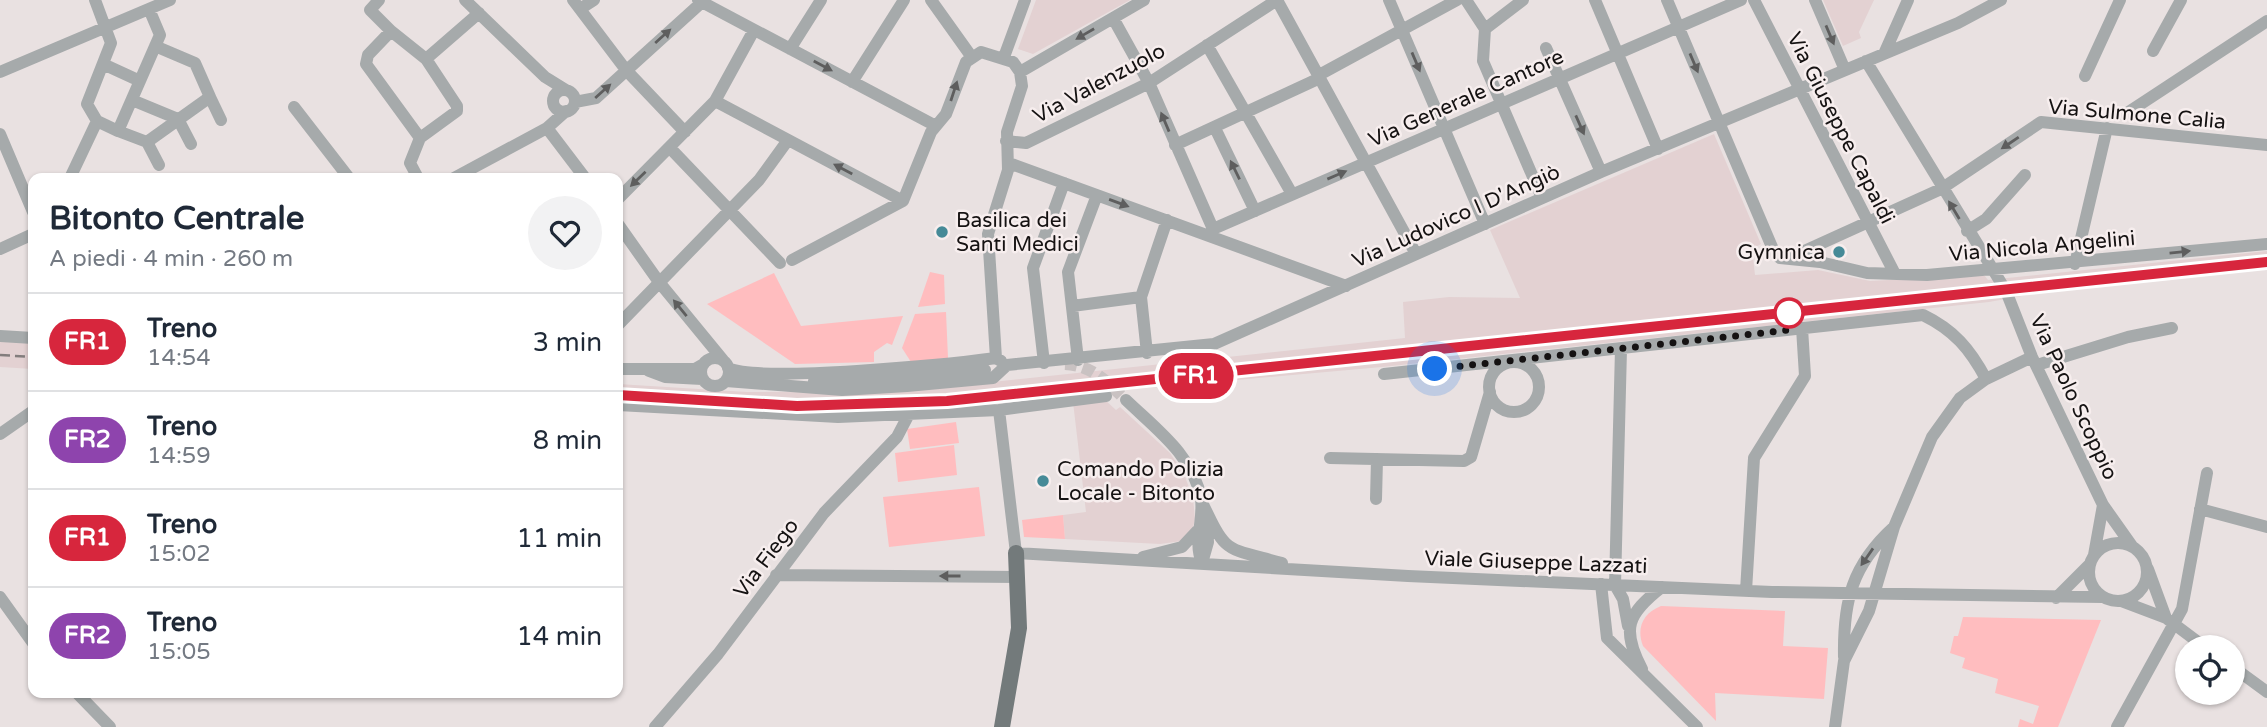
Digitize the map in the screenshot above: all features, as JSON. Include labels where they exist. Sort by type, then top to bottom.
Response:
[{"type":"main road","points":[[1002,727],[1019,628],[1016,552]]},
{"type":"street","points":[[95,0],[111,43],[87,104],[97,121],[147,142],[159,165]]},
{"type":"street","points":[[379,0],[370,10],[426,60],[457,106],[457,111],[420,138],[410,163],[415,173]]},
{"type":"street","points":[[465,0],[545,78],[572,93],[571,107],[547,128],[465,173]]},
{"type":"street","points":[[594,0],[577,5],[626,70],[685,132]]},
{"type":"street","points":[[790,49],[821,0]]},
{"type":"street","points":[[852,82],[904,0]]},
{"type":"street","points":[[931,0],[971,57]]},
{"type":"street","points":[[1004,57],[1025,0]]},
{"type":"street","points":[[1020,72],[1144,0]]},
{"type":"street","points":[[1277,0],[1416,254]]},
{"type":"street","name":"Via Valenzuolo","points":[[1006,141],[1026,143],[1149,83],[1207,45],[1256,6],[1277,0]]},
{"type":"street","points":[[1389,0],[1485,224]]},
{"type":"street","points":[[1175,145],[1245,114],[1319,76],[1404,32],[1457,0]]},
{"type":"street","points":[[1466,0],[1485,29],[1483,61],[1542,198]]},
{"type":"street","points":[[1485,29],[1523,0]]},
{"type":"street","points":[[1595,0],[1658,149]]},
{"type":"street","points":[[1667,0],[1719,124],[1781,256]]},
{"type":"street","name":"Via Generale Cantore","points":[[1212,232],[1293,194],[1741,0]]},
{"type":"street","name":"Via Giuseppe Capaldi","points":[[1754,0],[1895,274]]},
{"type":"street","points":[[1815,0],[1845,70]]},
{"type":"street","points":[[1884,54],[1909,0]]},
{"type":"street","name":"Via Ludovico I D'Angiò","points":[[1009,163],[1167,220],[1212,232],[1346,286],[1601,172],[1969,18],[2001,0]]},
{"type":"street","points":[[2085,76],[2120,0]]},
{"type":"street","points":[[2152,51],[2181,0]]},
{"type":"street","points":[[545,78],[560,110],[596,98],[699,1],[936,126]]},
{"type":"street","points":[[0,72],[160,3],[160,35],[118,131]]},
{"type":"street","points":[[426,60],[479,13]]},
{"type":"street","points":[[1113,18],[1149,83],[1212,232]]},
{"type":"street","points":[[2124,115],[2267,21]]},
{"type":"street","points":[[623,194],[715,101],[754,30]]},
{"type":"street","points":[[391,31],[368,55],[366,64],[420,138]]},
{"type":"street","points":[[1207,45],[1293,194]]},
{"type":"street","points":[[155,46],[195,63],[221,120]]},
{"type":"street","points":[[1546,48],[1601,172]]},
{"type":"street","points":[[623,369],[695,369],[709,359],[725,370],[842,390],[993,378],[1001,361],[988,234],[1009,163],[1006,141],[1022,90],[1020,72],[1013,62],[988,52],[971,57],[962,67],[946,114],[936,126],[903,201],[786,261],[728,209],[670,148]]},
{"type":"street","name":"Via Paolo Scoppio","points":[[1866,61],[1941,189],[2006,290],[2034,361],[2103,505],[2132,546]]},
{"type":"street","points":[[103,64],[140,80]]},
{"type":"street","points":[[547,128],[559,91],[566,90]]},
{"type":"street","points":[[147,142],[210,97]]},
{"type":"street","points":[[132,100],[178,120],[191,144]]},
{"type":"street","points":[[715,101],[903,201]]},
{"type":"street","points":[[294,107],[345,173]]},
{"type":"street","points":[[72,173],[97,121]]},
{"type":"street","name":"Via Sulmone Calia","points":[[1781,256],[1869,223],[1941,189],[2042,122],[2267,145]]},
{"type":"street","points":[[547,128],[581,173]]},
{"type":"street","points":[[1215,128],[1255,211]]},
{"type":"street","points":[[2075,264],[2107,128]]},
{"type":"street","points":[[0,134],[28,200]]},
{"type":"street","points":[[623,320],[759,180],[788,140]]},
{"type":"street","points":[[1967,231],[1986,219],[2025,175]]},
{"type":"street","points":[[1044,363],[1033,268],[1064,183]]},
{"type":"street","points":[[1079,360],[1068,272],[1097,195]]},
{"type":"street","points":[[1147,353],[1140,297],[1167,220]]},
{"type":"street","points":[[623,231],[725,370]]},
{"type":"street","points":[[0,249],[28,236]]},
{"type":"street","points":[[1820,262],[1825,241]]},
{"type":"street","name":"Via Nicola Angelini","points":[[1781,256],[1867,273],[1895,274],[2075,264],[2267,244]]},
{"type":"street","points":[[781,378],[1001,361],[1044,363],[1214,344],[1346,286]]},
{"type":"street","points":[[1072,306],[1140,297]]},
{"type":"street","points":[[1384,374],[1923,315],[1947,326],[1972,353],[1986,379]]},
{"type":"street","points":[[1746,590],[1754,458],[1805,376],[1802,328]]},
{"type":"street","points":[[1844,661],[1875,595],[1894,527],[1932,438],[1961,398],[1986,379],[2034,361],[2172,328]]},
{"type":"street","points":[[0,336],[28,338]]},
{"type":"street","points":[[1621,349],[1615,585],[1623,599],[1633,652],[1644,672]]},
{"type":"street","points":[[1330,458],[1465,461],[1471,457],[1496,370],[1511,361],[1527,365],[1534,371],[1539,387],[1534,403],[1521,411],[1505,410],[1490,393]]},
{"type":"street","points":[[702,365],[702,379]]},
{"type":"street","points":[[649,371],[665,377],[702,379],[713,386],[725,370]]},
{"type":"street","points":[[781,378],[835,380],[985,370]]},
{"type":"street","points":[[623,405],[838,417],[999,410],[1106,396]]},
{"type":"street","points":[[1126,400],[1185,459],[1214,532],[1225,545],[1238,552],[1308,570]]},
{"type":"street","points":[[999,410],[1016,552]]},
{"type":"street","points":[[0,434],[28,414]]},
{"type":"street","name":"Via Fiego","points":[[655,727],[718,654],[824,513],[897,437],[909,414]]},
{"type":"street","points":[[1376,499],[1377,459]]},
{"type":"street","points":[[2117,727],[2170,621],[2182,609],[2207,473]]},
{"type":"street","points":[[1201,500],[1196,550],[1202,563]]},
{"type":"street","points":[[1201,500],[1208,528],[1202,563]]},
{"type":"street","name":"Via Paolo Scoppio","points":[[2092,560],[2103,505]]},
{"type":"street","points":[[2200,509],[2267,527]]},
{"type":"street","points":[[1835,727],[1844,661],[1843,626],[1854,576],[1865,558],[1894,527]]},
{"type":"street","points":[[1132,560],[1182,547],[1199,528]]},
{"type":"street","points":[[2056,598],[2100,549],[2116,542],[2132,546],[2145,559],[2170,621]]},
{"type":"street","name":"Viale Giuseppe Lazzati","points":[[1016,552],[1308,570],[1662,587],[1875,595],[2103,597]]},
{"type":"street","points":[[2092,560],[2091,583],[2103,597],[2170,621],[2189,635]]},
{"type":"street","points":[[2120,601],[2138,594],[2144,587],[2147,568]]},
{"type":"street","points":[[776,575],[1018,576]]},
{"type":"street","points":[[1601,584],[1607,638],[1698,727]]},
{"type":"street","points":[[1628,626],[1636,610],[1662,587]]},
{"type":"street","points":[[0,597],[28,636]]},
{"type":"street","points":[[2245,676],[2267,692]]},
{"type":"street","points":[[82,698],[110,727]]},
{"type":"shaded area","points":[[1036,0],[1130,0],[1033,54],[1018,49]]},
{"type":"shaded area","points":[[1823,0],[1874,0],[1859,32],[1861,38],[1843,46]]},
{"type":"shaded area","points":[[1714,134],[1761,244],[1752,249],[1755,275],[1818,270],[1870,281],[1984,275],[1988,280],[2267,251],[2267,266],[2038,293],[1989,302],[1382,367],[1036,398],[984,406],[981,402],[919,408],[795,410],[623,400],[623,384],[747,392],[909,391],[1405,338],[1403,302],[1449,297],[1520,298],[1490,230]]},
{"type":"shaded area","points":[[930,272],[944,275],[945,304],[918,307]]},
{"type":"shaded area","points":[[774,273],[801,326],[903,316],[892,345],[887,343],[874,352],[874,362],[795,364],[707,304]]},
{"type":"shaded area","points":[[946,312],[948,358],[911,362],[902,348],[915,314]]},
{"type":"shaded area","points":[[0,341],[28,343],[28,369],[0,367]]},
{"type":"shaded area","points":[[1104,399],[1116,410],[1120,407],[1170,453],[1184,474],[1193,498],[1195,519],[1193,528],[1182,541],[1160,544],[1065,539],[1063,515],[1086,512],[1073,402]]},
{"type":"shaded area","points":[[956,422],[959,443],[910,449],[907,429]]},
{"type":"shaded area","points":[[954,445],[957,475],[898,482],[895,453]]},
{"type":"shaded area","points":[[979,487],[985,536],[889,547],[883,497]]},
{"type":"shaded area","points":[[1063,515],[1065,539],[1024,537],[1022,520]]},
{"type":"shaded area","points":[[1661,606],[1785,611],[1783,646],[1828,648],[1824,699],[1715,693],[1716,721],[1643,646],[1640,633],[1643,622]]},
{"type":"shaded area","points":[[1963,617],[2101,620],[2058,727],[2018,727],[2020,719],[2033,724],[2039,706],[1995,693],[1998,679],[1962,668],[1965,658],[1950,653]]},
{"type":"tunnel","points":[[1065,364],[1091,371],[1126,400]]},
{"type":"railway","points":[[623,395],[812,406],[948,402],[2267,262]]},
{"type":"railway","points":[[0,355],[28,357]]},
{"type":"train","name":"FR1","points":[[623,395],[797,406],[877,406],[947,401],[2267,262]]},
{"type":"place","name":"Basilica dei Santi Medici","points":[[942,232]]},
{"type":"place","name":"Gymnica","points":[[1839,252]]},
{"type":"place","name":"Comando Polizia Locale - Bitonto","points":[[1043,481]]},
{"type":"route","points":[[1435,369],[1789,330],[1789,313]]}]
